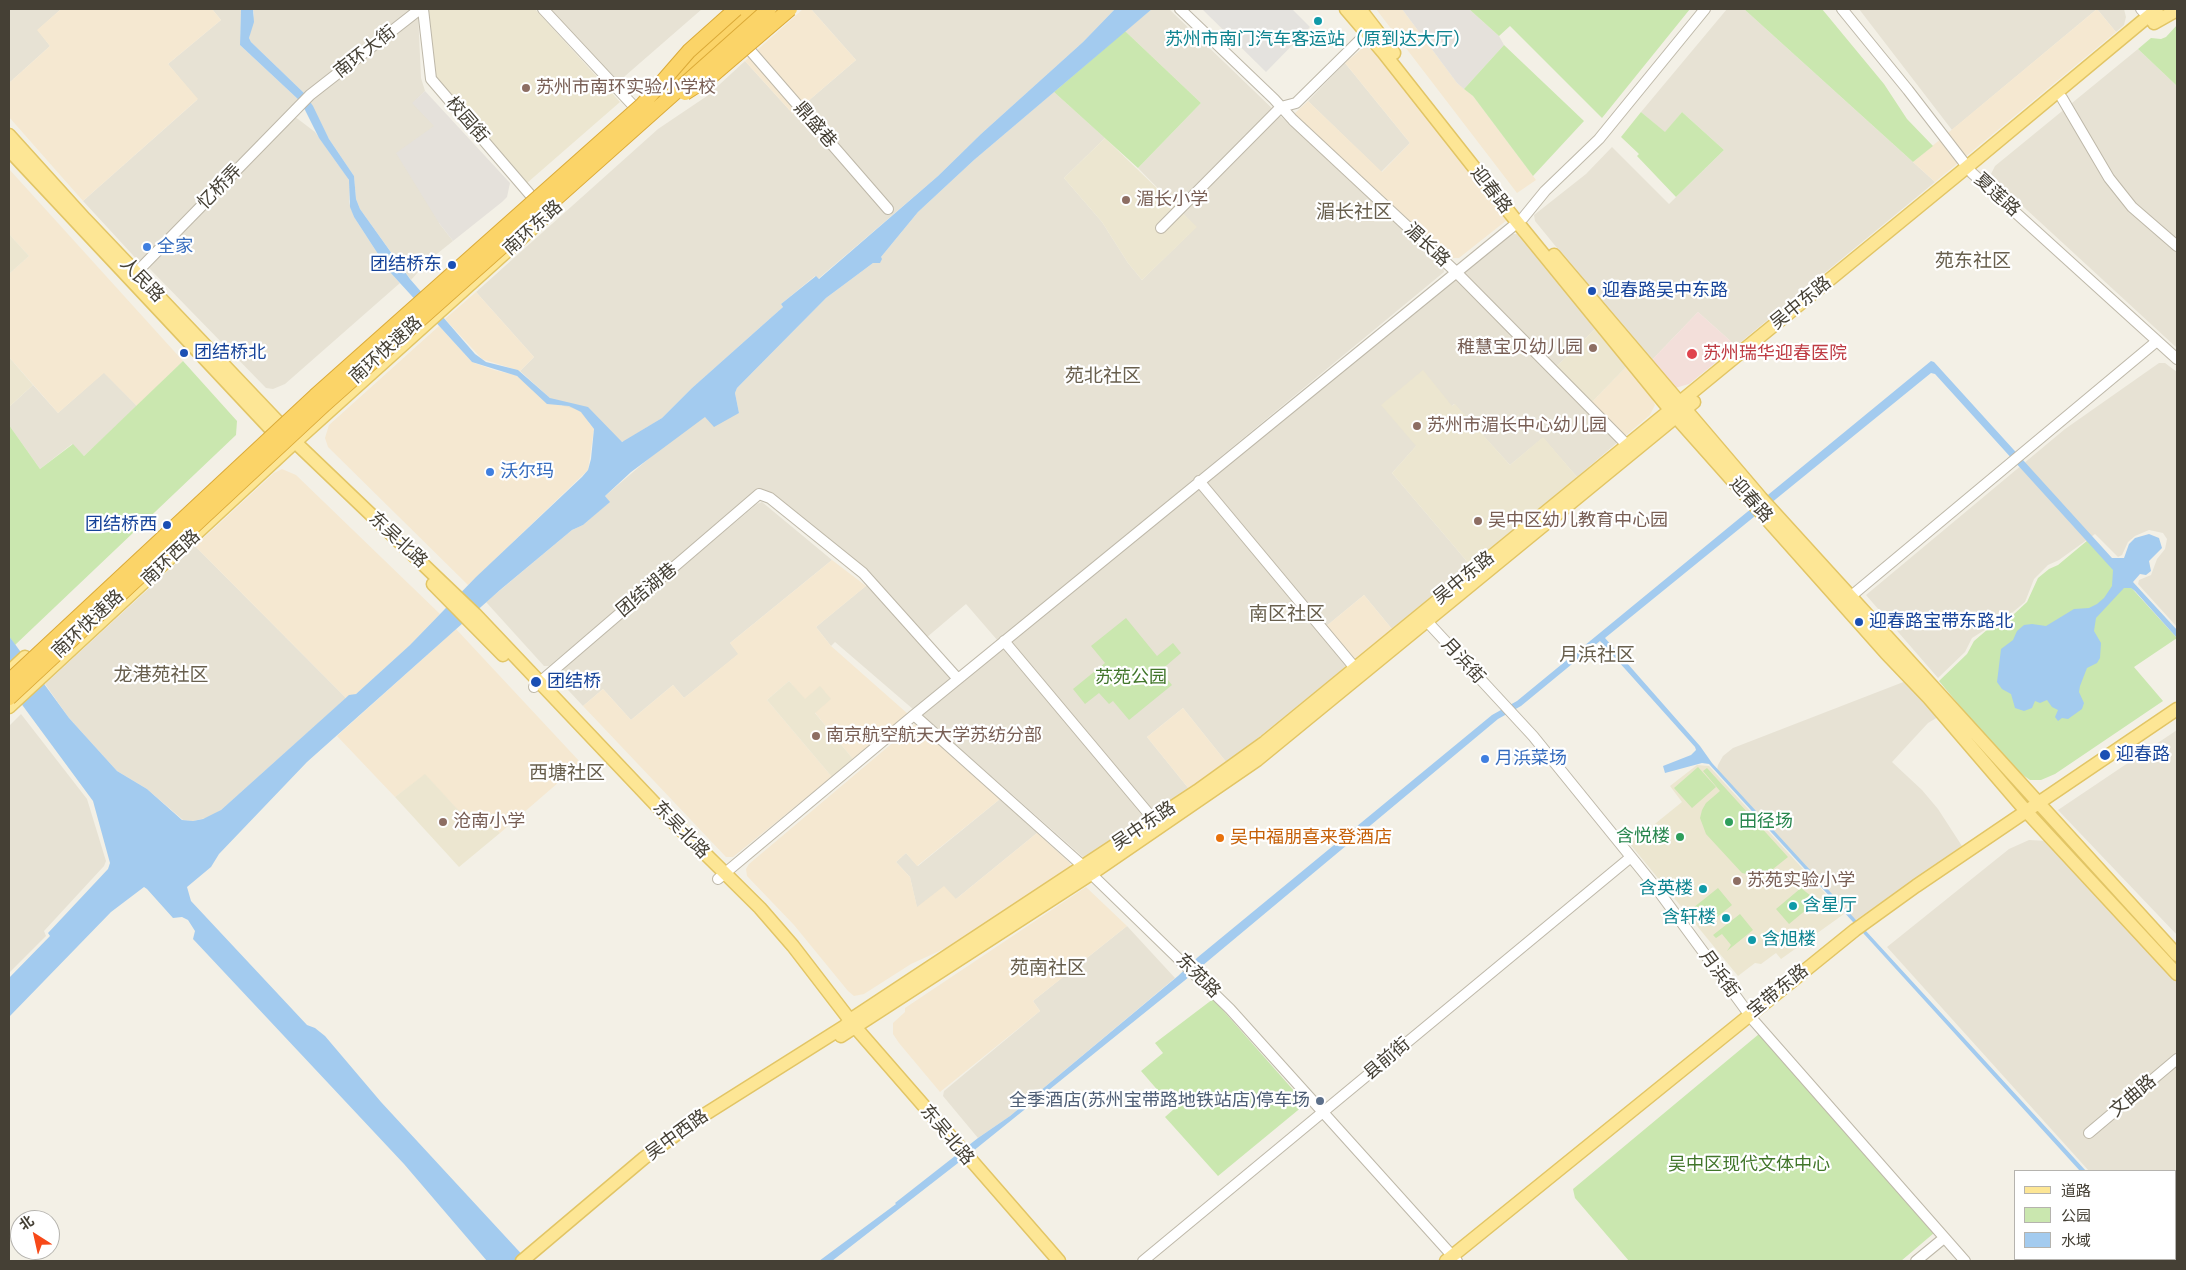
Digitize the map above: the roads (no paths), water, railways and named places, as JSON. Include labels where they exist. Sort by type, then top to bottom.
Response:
[{"type":"highway","points":[[644,112],[689,51],[738,9]]},
{"type":"highway","name":"南环快速路","points":[[10,703],[324,405],[486,259],[644,112],[750,9]]},
{"type":"highway","points":[[644,112],[712,75],[790,9]]},
{"type":"highway","name":"南环快速路","points":[[9,681],[316,396],[644,112],[767,14]]},
{"type":"main road","name":"南环东路","points":[[274,426],[531,195],[741,41],[767,14],[777,9]]},
{"type":"main road","name":"迎春路","points":[[1346,9],[1370,30],[1520,220],[1886,654],[2034,810],[2177,955]]},
{"type":"main road","name":"迎春路","points":[[1360,9],[1370,30]]},
{"type":"main road","points":[[2150,13],[2167,9]]},
{"type":"main road","points":[[2150,13],[2177,10]]},
{"type":"main road","name":"吴中东路","points":[[1087,870],[1258,747],[1355,668],[1423,618],[1969,170],[2150,13]]},
{"type":"main road","name":"吴中东路","points":[[1969,170],[2062,98],[2150,13]]},
{"type":"main road","name":"南环东路","points":[[292,445],[548,215],[644,112]]},
{"type":"main road","name":"人民路","points":[[9,135],[133,276]]},
{"type":"main road","name":"人民路","points":[[9,150],[133,276],[274,426]]},
{"type":"main road","name":"吴中东路","points":[[850,1026],[1257,760],[1627,444],[1678,409]]},
{"type":"main road","name":"南环西路","points":[[9,672],[274,426]]},
{"type":"main road","name":"东吴北路","points":[[274,426],[472,617],[537,684],[652,813],[721,877],[773,934],[1049,1261]]},
{"type":"main road","name":"南环西路","points":[[10,703],[47,674],[292,445]]},
{"type":"main road","name":"迎春路","points":[[1760,504],[1850,596],[2177,974]]},
{"type":"main road","name":"宝带东路","points":[[1453,1260],[1861,930],[2177,710]]},
{"type":"main road","name":"宝带东路","points":[[2034,810],[2177,718]]},
{"type":"main road","name":"吴中西路","points":[[529,1260],[638,1163],[681,1130],[850,1026]]},
{"type":"main road","name":"东吴北路","points":[[961,1156],[1059,1261]]},
{"type":"street","name":"南环大街","points":[[310,95],[421,9]]},
{"type":"street","name":"校园街","points":[[421,9],[431,79],[548,215]]},
{"type":"street","points":[[543,9],[644,112]]},
{"type":"street","points":[[754,9],[767,14]]},
{"type":"street","name":"湄长路","points":[[1180,9],[1293,120],[1455,271],[1627,444]]},
{"type":"street","points":[[721,877],[914,715],[1455,271],[1520,220],[1545,191],[1599,139],[1705,9]]},
{"type":"street","name":"夏莲路","points":[[1842,9],[1908,90],[1969,170],[2177,359]]},
{"type":"street","points":[[1161,228],[1281,107],[1296,103],[1370,30]]},
{"type":"street","name":"鼎盛巷","points":[[741,41],[888,209]]},
{"type":"street","name":"忆桥弄","points":[[133,276],[310,95]]},
{"type":"street","points":[[2062,98],[2110,178],[2132,206],[2177,246]]},
{"type":"street","points":[[1850,596],[2158,341]]},
{"type":"street","points":[[1199,481],[1355,668]]},
{"type":"street","name":"团结湖巷","points":[[537,684],[759,494],[770,498],[863,573],[958,679]]},
{"type":"street","name":"月浜街","points":[[1423,618],[1533,736],[1657,888],[1751,1018],[1965,1261]]},
{"type":"street","points":[[1004,641],[1154,820]]},
{"type":"street","name":"东苑路","points":[[914,715],[1087,870],[1230,1009],[1453,1260]]},
{"type":"street","name":"县前街","points":[[1143,1261],[1631,857]]},
{"type":"street","name":"文曲路","points":[[2089,1133],[2177,1059]]},
{"type":"street","points":[[1916,1261],[1944,1238]]},
{"type":"water","points":[[241,9],[253,9],[254,22],[249,38],[251,42],[304,93],[313,106],[329,139],[354,176],[356,199],[360,209],[410,279],[475,354],[486,362],[518,370],[550,398],[588,407],[622,442],[662,418],[692,388],[783,307],[781,304],[816,276],[819,279],[938,176],[981,134],[1083,42],[1115,9],[1152,9],[974,160],[918,212],[881,257],[880,263],[873,263],[826,298],[737,388],[735,393],[739,413],[714,427],[705,417],[631,472],[605,496],[610,502],[583,525],[572,530],[500,590],[307,762],[219,854],[211,867],[187,887],[191,901],[307,1025],[315,1028],[325,1036],[381,1102],[528,1261],[487,1261],[404,1164],[193,939],[195,931],[188,920],[182,917],[173,918],[144,887],[111,912],[9,1017],[9,978],[50,936],[48,933],[108,869],[110,863],[93,801],[9,687],[9,636],[69,718],[117,771],[147,789],[182,820],[193,821],[203,819],[221,810],[349,695],[356,694],[410,645],[476,577],[582,477],[588,470],[591,459],[594,429],[581,412],[569,406],[547,404],[517,376],[472,362],[389,271],[354,217],[350,207],[349,180],[319,138],[301,102],[240,45]]},
{"type":"water","points":[[1931,361],[1934,362],[2112,558],[2124,558],[2129,544],[2135,538],[2149,534],[2159,538],[2162,548],[2149,561],[2151,571],[2146,575],[2140,574],[2133,582],[2177,630],[2177,638],[2135,591],[2131,588],[2124,588],[2096,618],[2094,631],[2101,643],[2100,658],[2097,663],[2087,668],[2080,686],[2079,692],[2084,703],[2082,709],[2068,719],[2062,718],[2058,721],[2055,717],[2058,710],[2052,707],[2047,700],[2040,703],[2035,701],[2032,708],[2024,711],[2015,708],[2011,694],[2002,689],[1997,682],[2001,649],[2013,640],[2017,631],[2024,625],[2046,626],[2074,609],[2089,608],[2097,604],[2104,598],[2112,586],[2113,570],[1935,374],[1931,373],[1605,638],[1700,746],[1712,763],[2085,1170],[2079,1170],[1709,764],[1702,763],[1665,773],[1663,766],[1691,755],[1696,750],[1695,747],[1600,641],[1521,706],[1498,719],[1184,981],[967,1156],[832,1261],[819,1261],[896,1204],[978,1138],[1010,1116],[1178,976],[1198,957],[1492,715],[1517,701]]},
{"type":"place","name":"苏州市南门汽车客运站（原到达大厅）","points":[[1318,21]]},
{"type":"place","name":"苏州市南环实验小学校","points":[[526,88]]},
{"type":"place","name":"湄长小学","points":[[1126,200]]},
{"type":"place","name":"全家","points":[[147,247]]},
{"type":"place","name":"团结桥东","points":[[452,265]]},
{"type":"place","name":"迎春路吴中东路","points":[[1592,291]]},
{"type":"place","name":"稚慧宝贝幼儿园","points":[[1593,348]]},
{"type":"place","name":"团结桥北","points":[[184,353]]},
{"type":"place","name":"苏州瑞华迎春医院","points":[[1692,354]]},
{"type":"place","name":"苏州市湄长中心幼儿园","points":[[1417,426]]},
{"type":"place","name":"沃尔玛","points":[[490,472]]},
{"type":"place","name":"吴中区幼儿教育中心园","points":[[1478,521]]},
{"type":"place","name":"团结桥西","points":[[167,525]]},
{"type":"place","name":"迎春路宝带东路北","points":[[1859,622]]},
{"type":"place","name":"团结桥","points":[[536,682]]},
{"type":"place","name":"南京航空航天大学苏纺分部","points":[[816,736]]},
{"type":"place","name":"迎春路","points":[[2105,755]]},
{"type":"place","name":"月浜菜场","points":[[1485,759]]},
{"type":"place","name":"沧南小学","points":[[443,822]]},
{"type":"place","name":"田径场","points":[[1729,822]]},
{"type":"place","name":"含悦楼","points":[[1680,837]]},
{"type":"place","name":"吴中福朋喜来登酒店","points":[[1220,838]]},
{"type":"place","name":"苏苑实验小学","points":[[1737,881]]},
{"type":"place","name":"含英楼","points":[[1703,889]]},
{"type":"place","name":"含星厅","points":[[1793,906]]},
{"type":"place","name":"含轩楼","points":[[1726,918]]},
{"type":"place","name":"含旭楼","points":[[1752,940]]},
{"type":"place","name":"全季酒店(苏州宝带路地铁站店)停车场","points":[[1320,1101]]},
{"type":"district","name":"湄长社区","points":[[1354,212]]},
{"type":"district","name":"苑东社区","points":[[1973,261]]},
{"type":"district","name":"苑北社区","points":[[1103,376]]},
{"type":"district","name":"南区社区","points":[[1287,614]]},
{"type":"district","name":"月浜社区","points":[[1597,655]]},
{"type":"district","name":"龙港苑社区","points":[[161,675]]},
{"type":"district","name":"西塘社区","points":[[567,773]]},
{"type":"district","name":"苑南社区","points":[[1048,968]]},
{"type":"park label","name":"苏苑公园","points":[[1131,678]]},
{"type":"park label","name":"吴中区现代文体中心","points":[[1749,1165]]}]
